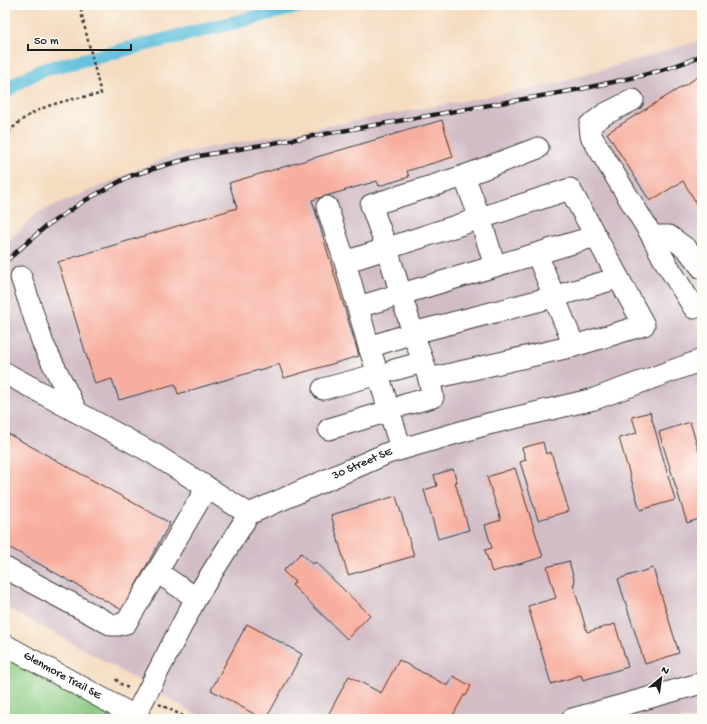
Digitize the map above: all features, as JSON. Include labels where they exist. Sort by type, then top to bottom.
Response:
[{"type":"street","points":[[633,100],[605,114],[590,125],[591,136],[694,308],[702,303]]},
{"type":"street","points":[[329,429],[433,397],[387,249],[371,206],[464,176],[538,148]]},
{"type":"street","points":[[464,176],[480,218],[495,266]]},
{"type":"street","points":[[323,389],[386,372],[426,371],[574,346],[644,325],[570,189],[345,262]]},
{"type":"street","points":[[327,207],[345,262],[369,347],[386,372],[397,408],[401,449]]},
{"type":"street","points":[[358,307],[596,236]]},
{"type":"street","points":[[652,236],[670,236],[687,249],[702,268]]},
{"type":"street","points":[[537,254],[553,297],[574,346]]},
{"type":"street","points":[[21,277],[43,344],[77,412]]},
{"type":"street","points":[[369,347],[413,333],[553,297],[618,278]]},
{"type":"street","name":"30 Street SE","points":[[249,514],[388,453],[488,424],[594,399],[702,360]]},
{"type":"street","points":[[5,373],[154,454],[249,514],[196,598],[138,718]]},
{"type":"street","points":[[5,568],[112,625],[126,623],[207,488]]},
{"type":"street","points":[[157,572],[196,598]]},
{"type":"street","name":"Glenmore Trail SE","points":[[5,645],[138,718]]},
{"type":"street","points":[[572,719],[702,683]]},
{"type":"path","points":[[5,137],[26,117],[40,109],[72,98],[101,94],[81,12],[84,5]]},
{"type":"shaded area","points":[[702,40],[702,719],[204,719],[73,643],[5,607],[5,245],[37,213],[174,154],[551,85]]},
{"type":"green space","points":[[5,652],[127,719],[5,719]]},
{"type":"building","points":[[701,75],[702,212],[683,181],[650,201],[607,133]]},
{"type":"building","points":[[442,120],[453,157],[407,171],[409,177],[379,186],[377,181],[312,200],[359,356],[284,378],[279,364],[178,394],[175,384],[119,400],[112,379],[95,384],[58,262],[237,208],[229,183]]},
{"type":"building","points":[[650,412],[675,500],[640,510],[619,438],[637,433],[632,417]]},
{"type":"building","points":[[690,422],[700,455],[702,454],[702,518],[687,523],[659,432]]},
{"type":"building","points":[[5,432],[170,523],[122,610],[5,545]]},
{"type":"building","points":[[543,442],[546,454],[551,452],[569,511],[538,520],[520,462],[526,460],[522,448]]},
{"type":"building","points":[[515,468],[543,557],[492,572],[485,550],[492,548],[485,525],[501,520],[487,477]]},
{"type":"building","points":[[453,469],[457,482],[455,482],[469,530],[438,539],[424,490],[437,486],[434,475]]},
{"type":"building","points":[[396,496],[414,556],[348,575],[331,515]]},
{"type":"building","points":[[301,553],[313,564],[315,562],[370,615],[347,639],[292,585],[295,582],[283,571]]},
{"type":"building","points":[[569,561],[575,583],[573,584],[587,632],[615,624],[628,667],[583,680],[581,675],[551,684],[528,606],[556,598],[547,567]]},
{"type":"building","points":[[653,568],[679,653],[645,664],[618,579]]},
{"type":"building","points":[[247,624],[302,654],[266,719],[263,719],[211,690]]},
{"type":"building","points":[[399,660],[448,686],[453,676],[471,686],[466,696],[464,695],[451,719],[326,719],[349,676],[381,693]]},
{"type":"waterway","points":[[5,92],[20,81],[42,70],[304,5]]},
{"type":"railway","points":[[5,262],[45,227],[84,201],[130,176],[169,164],[199,156],[581,89],[673,67],[702,55]]}]
